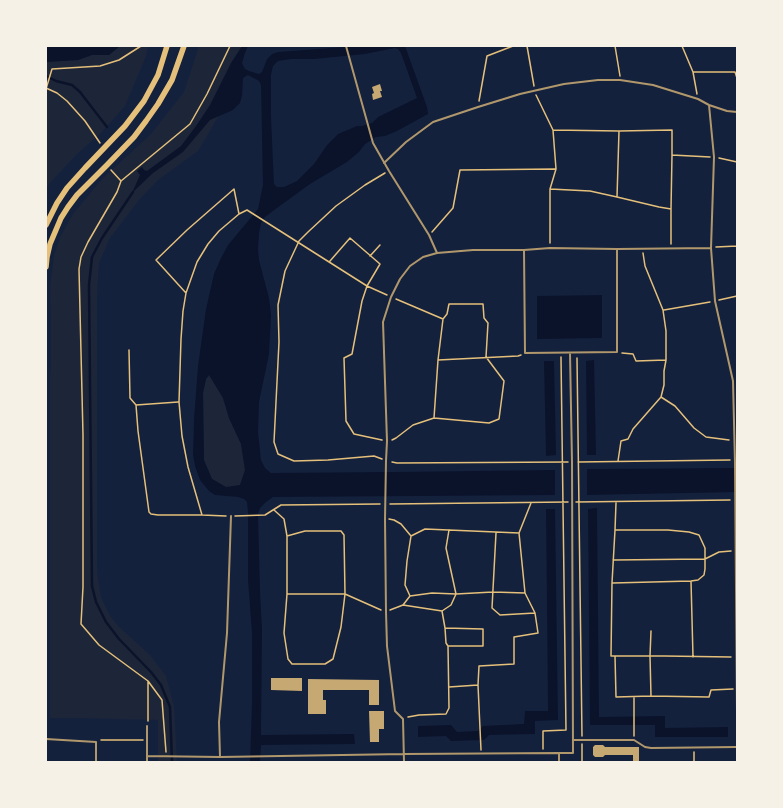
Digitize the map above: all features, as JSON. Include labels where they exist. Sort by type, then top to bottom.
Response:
[{"type":"main road","points":[[46,224],[67,188],[125,126],[144,102],[158,75],[167,46]]},
{"type":"main road","points":[[46,268],[50,244],[61,218],[77,195],[134,137],[146,121],[172,80],[184,46]]},
{"type":"lane","points":[[346,46],[373,143],[389,172],[429,235],[437,253]]},
{"type":"lane","points":[[384,163],[406,142],[433,122],[478,107],[564,84],[598,80],[620,80],[653,85],[698,99],[709,105],[727,111],[737,112]]},
{"type":"lane","points":[[709,105],[714,157],[710,248],[715,301],[733,381],[737,711]]},
{"type":"lane","points":[[404,762],[403,718],[395,711],[387,646],[385,500],[388,441],[383,322],[391,297],[400,279],[410,266],[423,257],[437,253],[473,250],[524,250],[550,248],[710,248]]},
{"type":"lane","points":[[524,250],[525,353],[577,353],[617,352],[617,249]]},
{"type":"lane","points":[[147,756],[220,757],[573,753],[570,353]]},
{"type":"lane","points":[[220,757],[219,722],[227,633],[231,516]]},
{"type":"lane","points":[[147,726],[147,762]]},
{"type":"lane","points":[[46,739],[96,742],[96,762]]},
{"type":"lane","points":[[573,740],[634,740],[645,747],[651,748],[737,747]]},
{"type":"lane","points":[[559,753],[559,762]]},
{"type":"path","points":[[104,149],[85,121],[67,101],[57,93],[46,88],[52,69],[100,66],[109,64],[141,46]]},
{"type":"path","points":[[166,756],[162,700],[148,681],[99,645],[81,624],[83,587],[83,435],[79,269],[81,257],[88,242],[121,181],[190,124],[207,94],[230,46]]},
{"type":"path","points":[[478,107],[487,56],[513,46]]},
{"type":"path","points":[[527,46],[535,91],[553,130],[556,168],[550,189],[550,248]]},
{"type":"path","points":[[615,46],[620,80]]},
{"type":"path","points":[[682,46],[693,72],[698,99]]},
{"type":"path","points":[[693,72],[735,72],[737,78]]},
{"type":"path","points":[[553,130],[672,130],[671,248]]},
{"type":"path","points":[[617,197],[619,131]]},
{"type":"path","points":[[672,155],[714,157],[737,162]]},
{"type":"path","points":[[107,165],[121,181]]},
{"type":"path","points":[[429,235],[453,208],[460,170],[556,168]]},
{"type":"path","points":[[389,172],[365,185],[336,206],[299,242],[286,271],[278,305],[279,342],[274,442],[278,454],[294,461],[374,456],[396,463],[735,461]]},
{"type":"path","points":[[186,293],[156,260],[187,230],[234,189],[239,214]]},
{"type":"path","points":[[550,189],[590,191],[671,209]]},
{"type":"path","points":[[202,515],[188,467],[182,436],[179,402],[183,311],[186,293],[197,262],[208,244],[219,231],[239,214],[247,210],[330,261],[367,286],[443,319]]},
{"type":"path","points":[[330,261],[350,238],[380,264],[367,286],[362,301],[352,354],[344,358],[346,421],[354,434],[388,441],[396,438],[412,425],[434,418],[489,424],[499,419],[504,381],[486,357],[488,323],[484,318],[483,304],[449,304],[447,314],[443,319],[438,360],[434,418]]},
{"type":"path","points":[[737,241],[737,252]]},
{"type":"path","points":[[370,256],[380,244]]},
{"type":"path","points":[[710,248],[737,246]]},
{"type":"path","points":[[618,461],[620,440],[628,439],[633,429],[661,397],[664,385],[666,331],[663,310],[645,266],[643,249]]},
{"type":"path","points":[[663,310],[737,296]]},
{"type":"path","points":[[129,350],[130,398],[136,405],[149,512],[151,514],[231,516],[265,515],[281,505],[735,500]]},
{"type":"path","points":[[617,352],[633,354],[636,361],[666,360]]},
{"type":"path","points":[[438,360],[518,356],[525,353]]},
{"type":"path","points":[[543,753],[543,731],[566,730],[561,353]]},
{"type":"path","points":[[577,353],[582,762]]},
{"type":"path","points":[[661,397],[675,406],[694,428],[706,437],[734,440]]},
{"type":"path","points":[[136,405],[179,402]]},
{"type":"path","points":[[616,502],[612,583],[611,656],[736,656]]},
{"type":"path","points":[[481,754],[478,685],[479,666],[514,664],[514,637],[538,633],[535,613],[525,593],[519,533],[532,503]]},
{"type":"path","points":[[274,510],[284,519],[287,536],[287,594],[284,632],[288,659],[292,664],[326,664],[333,659],[341,627],[345,594],[344,535],[341,531],[305,531],[287,536]]},
{"type":"path","points":[[385,519],[394,520],[401,524],[411,536]]},
{"type":"path","points":[[411,536],[425,529],[519,533]]},
{"type":"path","points":[[403,605],[442,611],[451,605],[456,594],[446,548],[450,530]]},
{"type":"path","points":[[612,583],[698,580],[704,575],[705,559],[705,548],[699,535],[689,532],[668,530],[615,530]]},
{"type":"path","points":[[496,533],[492,608],[500,615],[535,613]]},
{"type":"path","points":[[410,596],[405,585],[406,561],[411,536]]},
{"type":"path","points":[[613,560],[705,559],[719,552],[735,551]]},
{"type":"path","points":[[691,581],[693,656]]},
{"type":"path","points":[[287,594],[345,594],[386,612],[403,605],[410,596],[432,593],[525,593]]},
{"type":"path","points":[[403,718],[419,715],[446,714],[449,708],[448,646],[446,643],[442,611]]},
{"type":"path","points":[[445,628],[482,629],[483,646],[448,646]]},
{"type":"path","points":[[650,631],[651,696]]},
{"type":"path","points":[[615,656],[616,697],[709,697],[711,690],[737,689]]},
{"type":"path","points":[[147,726],[148,681]]},
{"type":"path","points":[[449,687],[478,685]]},
{"type":"path","points":[[634,697],[634,730]]},
{"type":"path","points":[[96,742],[99,740],[147,740]]},
{"type":"path","points":[[694,748],[694,762]]},
{"type":"shaded area","points":[[46,46],[120,46],[109,55],[92,55],[78,60],[46,62]]},
{"type":"shaded area","points":[[120,46],[148,46],[146,56],[125,106],[101,133],[76,155],[46,189],[46,62],[78,60],[92,55],[109,55]]},
{"type":"shaded area","points":[[199,46],[245,46],[237,85],[198,151],[158,180],[139,200],[110,238],[99,263],[97,296],[97,571],[101,597],[109,614],[117,625],[150,655],[166,676],[174,706],[177,762],[158,762],[158,720],[50,718],[50,287],[54,255],[61,235],[73,214],[102,179],[151,134],[184,92]]},
{"type":"shaded area","points":[[242,46],[248,46],[242,63],[245,69],[259,74],[262,72],[267,59],[272,54],[278,52],[357,46],[405,46],[427,107],[428,114],[397,131],[385,136],[376,137],[365,144],[359,152],[347,162],[310,184],[265,217],[261,223],[258,249],[259,260],[269,298],[271,315],[269,354],[259,402],[258,432],[261,460],[265,468],[271,473],[555,470],[555,495],[273,497],[266,502],[260,508],[258,514],[262,630],[261,735],[354,734],[355,744],[261,745],[260,762],[250,762],[252,633],[248,580],[247,502],[238,497],[215,495],[209,491],[200,480],[193,455],[198,366],[206,309],[214,274],[228,245],[258,209],[263,185],[261,85],[259,81],[248,75],[243,78],[240,103],[233,110],[210,120],[183,152],[153,173],[132,193],[140,175],[137,171],[142,167],[147,171],[181,146],[210,105],[231,63]],"holes":[[[395,48],[401,53],[417,98],[378,117],[372,123],[357,126],[338,134],[327,145],[314,164],[297,181],[284,187],[277,187],[274,184],[271,117],[271,75],[273,66],[278,61],[291,59],[314,59],[365,54]],[[209,375],[223,398],[229,418],[241,444],[245,470],[240,485],[226,487],[212,479],[204,460],[203,393],[206,379]]]},
{"type":"shaded area","points":[[602,295],[602,338],[537,339],[537,296]]},
{"type":"shaded area","points":[[594,360],[596,455],[587,455],[586,361]]},
{"type":"shaded area","points":[[544,361],[554,361],[556,455],[546,456]]},
{"type":"shaded area","points":[[210,375],[223,398],[229,418],[241,444],[245,470],[240,485],[227,488],[212,479],[204,460],[203,393],[206,379]]},
{"type":"shaded area","points":[[737,468],[737,492],[587,495],[587,469]]},
{"type":"shaded area","points":[[597,508],[599,717],[665,716],[665,728],[728,727],[728,737],[655,737],[655,725],[590,725],[588,509]]},
{"type":"shaded area","points":[[546,509],[555,509],[558,720],[535,721],[535,734],[489,735],[484,740],[451,741],[446,736],[418,737],[418,726],[451,725],[457,732],[478,731],[483,726],[524,724],[525,711],[548,711]]},
{"type":"building","points":[[380,84],[382,97],[373,100],[372,94],[374,93],[372,87]]},
{"type":"building","points":[[271,678],[302,678],[302,691],[271,690]]},
{"type":"building","points":[[308,679],[379,680],[379,705],[369,705],[369,690],[323,690],[323,700],[326,700],[326,714],[308,714]]},
{"type":"building","points":[[369,711],[384,711],[384,729],[379,729],[379,742],[370,742]]},
{"type":"building","points":[[595,745],[603,745],[605,747],[639,747],[639,762],[633,762],[633,755],[605,755],[603,757],[595,757],[593,755],[593,747]]},
{"type":"waterway","points":[[46,76],[56,81],[72,85],[80,92],[107,127]]},
{"type":"waterway","points":[[133,192],[102,238],[92,257],[89,285],[92,586],[96,602],[106,622],[119,639],[151,672],[161,685],[170,707],[172,762]]}]
